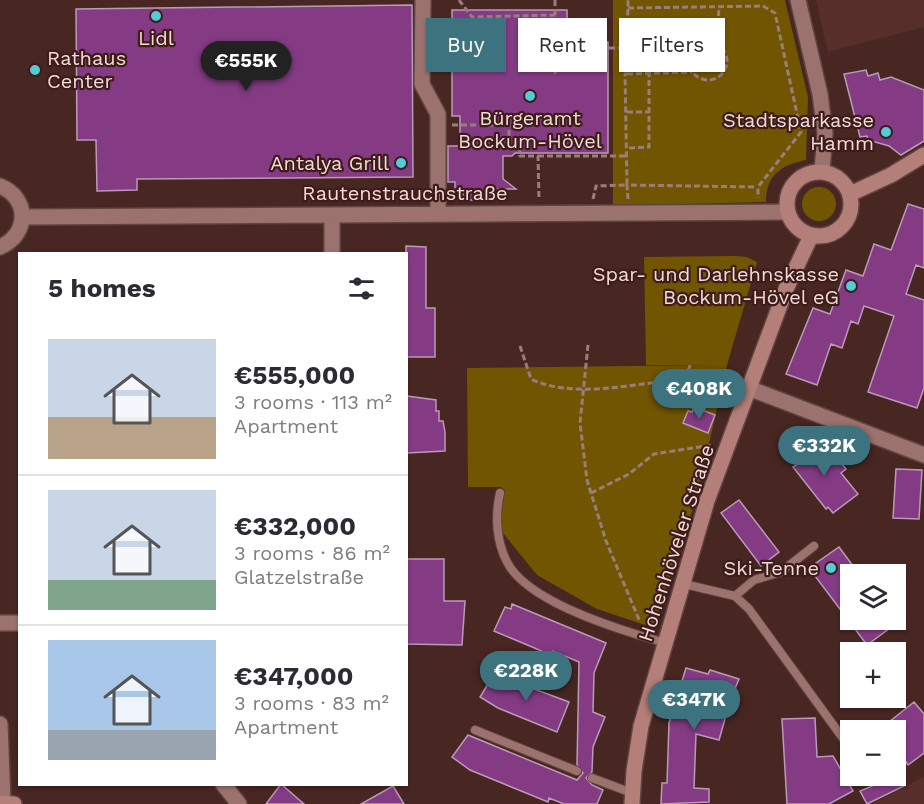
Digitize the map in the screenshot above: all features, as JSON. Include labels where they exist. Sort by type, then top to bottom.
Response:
[{"type":"street","points":[[423,0],[422,84],[438,114],[438,214]]},
{"type":"street","points":[[798,0],[820,94],[825,133],[822,171]]},
{"type":"street","points":[[850,194],[891,175],[924,155]]},
{"type":"street","points":[[822,171],[839,178],[850,194],[850,213],[839,230],[821,236],[811,236],[796,227],[787,212],[789,191],[794,183],[811,172],[822,171]]},
{"type":"street","points":[[0,186],[14,194],[22,209],[23,217],[17,236],[0,247]]},
{"type":"street","name":"Rautenstrauchstraße","points":[[23,217],[787,212]]},
{"type":"street","points":[[332,215],[332,252]]},
{"type":"street","name":"Hohenhöveler Straße","points":[[632,799],[641,726],[707,501],[751,389],[786,289],[811,236]]},
{"type":"street","points":[[751,389],[923,450]]},
{"type":"street","points":[[0,623],[18,623]]},
{"type":"street","points":[[0,724],[6,803]]},
{"type":"street","points":[[225,786],[239,804]]},
{"type":"lane","points":[[500,494],[496,509],[498,533],[507,563],[526,583],[557,603],[588,618],[666,643]]},
{"type":"lane","points":[[735,596],[754,580],[781,572],[814,546]]},
{"type":"lane","points":[[684,584],[735,596],[749,609],[840,734]]},
{"type":"lane","points":[[476,730],[577,771]]},
{"type":"lane","points":[[592,778],[632,799]]},
{"type":"path","points":[[459,0],[472,16],[555,15],[555,0]]},
{"type":"path","points":[[628,0],[628,18]]},
{"type":"path","points":[[628,8],[763,6],[769,7],[775,13],[801,132],[758,187],[759,212]]},
{"type":"path","points":[[718,18],[719,7]]},
{"type":"path","points":[[627,185],[625,74],[692,72],[704,80],[713,78],[720,72]]},
{"type":"path","points":[[627,148],[649,147],[649,73]]},
{"type":"path","points":[[627,112],[649,112]]},
{"type":"path","points":[[461,125],[509,123],[509,144],[520,144],[520,156],[627,156]]},
{"type":"path","points":[[538,156],[539,194]]},
{"type":"path","points":[[592,213],[596,186],[758,187]]},
{"type":"path","points":[[588,345],[580,423],[591,493],[606,541],[639,617],[640,636]]},
{"type":"path","points":[[520,346],[531,379],[544,385],[584,388],[676,380],[686,376],[691,363]]},
{"type":"path","points":[[591,493],[629,474],[654,454],[729,444]]},
{"type":"shaded area","points":[[613,0],[785,0],[808,97],[806,160],[782,168],[772,178],[766,202],[613,206]]},
{"type":"shaded area","points":[[816,0],[924,0],[924,27],[828,52]]},
{"type":"shaded area","points":[[819,187],[831,192],[836,204],[831,216],[819,221],[807,216],[802,204],[807,192]]},
{"type":"shaded area","points":[[644,257],[747,257],[757,262],[727,365],[697,496],[655,623],[645,625],[597,609],[537,575],[502,532],[505,490],[501,487],[468,487],[467,368],[712,365],[646,365]]},
{"type":"shaded area","points":[[924,776],[924,804],[872,804],[910,784]]},
{"type":"building","points":[[412,5],[413,177],[137,179],[137,190],[97,191],[96,140],[77,140],[76,9]]},
{"type":"building","name":"Bürgeramt Bockum-Hövel","points":[[452,10],[567,10],[567,18],[518,18],[518,72],[607,72],[608,42],[608,153],[515,153],[512,156],[503,156],[503,179],[516,189],[490,189],[490,200],[463,200],[463,191],[455,191],[455,182],[448,182],[448,146],[460,146],[460,116],[452,116],[452,72],[506,72],[506,18],[452,18]]},
{"type":"building","points":[[866,70],[868,76],[878,73],[880,80],[891,77],[924,90],[924,141],[901,155],[889,146],[868,140],[867,136],[860,137],[844,74]]},
{"type":"building","points":[[908,204],[924,209],[924,268],[916,265],[906,294],[924,300],[924,388],[917,408],[868,392],[894,316],[864,306],[858,324],[851,321],[842,348],[831,344],[817,385],[786,374],[813,308],[830,314],[846,270],[863,276],[874,244],[891,250]]},
{"type":"building","points":[[406,246],[426,247],[426,308],[435,308],[435,357],[408,357],[408,252],[406,252]]},
{"type":"building","points":[[408,396],[436,400],[436,411],[439,411],[439,421],[443,421],[445,432],[445,451],[408,453]]},
{"type":"building","points":[[694,407],[715,415],[708,433],[683,423],[688,411],[692,412]]},
{"type":"building","points":[[817,440],[833,460],[837,457],[846,469],[841,473],[858,494],[833,513],[828,507],[826,509],[793,467],[798,464],[794,458]]},
{"type":"building","points":[[896,469],[922,470],[919,519],[893,518]]},
{"type":"building","points":[[739,500],[779,552],[761,566],[721,513]]},
{"type":"building","points":[[839,547],[852,564],[840,564],[840,609],[809,568]]},
{"type":"building","points":[[408,559],[444,559],[444,601],[465,601],[462,645],[408,644]]},
{"type":"building","points":[[512,604],[606,643],[594,673],[593,712],[605,717],[593,747],[592,772],[586,778],[592,785],[603,790],[597,804],[564,804],[549,798],[548,802],[470,770],[452,757],[468,735],[577,780],[583,773],[577,765],[579,662],[553,651],[551,655],[494,631],[505,607],[511,609]]},
{"type":"building","points":[[856,630],[887,630],[871,642],[865,642]]},
{"type":"building","points":[[686,668],[708,674],[710,670],[739,679],[719,740],[696,734],[694,788],[709,789],[709,802],[661,804],[662,783],[667,783],[669,723]]},
{"type":"building","points":[[494,674],[569,702],[557,732],[498,708],[480,697]]},
{"type":"building","points":[[914,702],[924,714],[924,753],[908,765],[906,762],[906,720],[892,720]]},
{"type":"building","points":[[815,718],[817,757],[833,756],[840,768],[840,786],[850,786],[853,791],[829,804],[787,804],[782,719]]},
{"type":"building","points":[[280,786],[283,786],[304,804],[266,804]]},
{"type":"building","points":[[393,786],[404,804],[361,804]]},
{"type":"building","points":[[872,786],[904,786],[867,804],[860,791]]},
{"type":"place","name":"Lidl","points":[[156,16]]},
{"type":"place","name":"Rathaus Center","points":[[35,70]]},
{"type":"place","name":"Bürgeramt Bockum-Hövel","points":[[530,96]]},
{"type":"place","name":"Stadtsparkasse Hamm","points":[[886,132]]},
{"type":"place","name":"Antalya Grill","points":[[401,163]]},
{"type":"place","name":"Spar- und Darlehnskasse Bockum-Hövel eG","points":[[851,286]]},
{"type":"place","name":"Ski-Tenne","points":[[831,568]]}]
